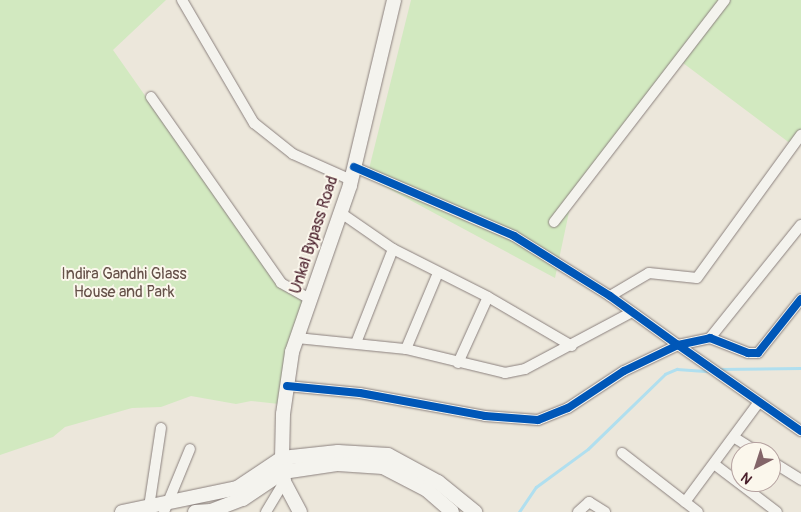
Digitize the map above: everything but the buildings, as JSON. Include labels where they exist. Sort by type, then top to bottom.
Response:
[{"type":"main road","name":"Unkal Bypass Road","points":[[283,471],[287,386],[297,338],[341,214],[394,0]]},
{"type":"main road","points":[[122,512],[149,507],[165,508],[236,488],[283,471],[338,464],[383,467],[431,485],[473,510]]},
{"type":"main road","points":[[195,512],[211,511],[243,499],[283,471]]},
{"type":"main road","points":[[283,471],[300,512]]},
{"type":"main road","points":[[431,485],[452,512]]},
{"type":"street","points":[[182,0],[254,124],[293,154],[352,174],[514,236],[610,296],[801,431]]},
{"type":"street","points":[[554,222],[725,0]]},
{"type":"street","points":[[151,97],[281,283],[312,300]]},
{"type":"street","points":[[610,296],[648,273],[697,278],[801,136]]},
{"type":"street","points":[[341,214],[393,249],[488,297],[572,346]]},
{"type":"street","points":[[710,338],[801,225]]},
{"type":"street","points":[[356,343],[393,249]]},
{"type":"street","points":[[406,349],[438,273]]},
{"type":"street","points":[[458,363],[488,297]]},
{"type":"street","points":[[287,386],[360,393],[485,416],[533,421],[568,408],[624,371],[678,345],[710,338],[748,354],[758,353],[801,299]]},
{"type":"street","points":[[297,338],[406,349],[458,363],[514,372],[572,346],[632,312]]},
{"type":"street","points":[[685,502],[735,438],[760,402]]},
{"type":"street","points":[[149,507],[161,428]]},
{"type":"street","points":[[735,438],[741,442]]},
{"type":"street","points":[[165,508],[190,448]]},
{"type":"street","points":[[622,452],[698,512]]},
{"type":"street","points":[[714,464],[777,512]]},
{"type":"street","points":[[781,467],[801,480]]},
{"type":"street","points":[[266,512],[283,471]]},
{"type":"street","points":[[578,512],[589,502],[605,512]]},
{"type":"green space","name":"Indira Gandhi Glass House and Park","points":[[0,0],[166,0],[113,50],[281,289],[306,300],[281,382],[279,404],[251,401],[236,404],[191,396],[161,407],[132,408],[65,427],[53,437],[0,455]]},
{"type":"green space","points":[[411,0],[801,0],[801,130],[791,144],[683,63],[572,198],[555,278],[367,177]]},
{"type":"waterway","points":[[720,369],[801,368]]},
{"type":"waterway","points":[[519,512],[536,487],[588,449],[665,374],[677,369],[708,371]]},
{"type":"cycle path","points":[[354,167],[514,236],[610,296],[678,345],[710,338],[748,353],[758,353],[801,299]]},
{"type":"cycle path","points":[[287,386],[360,393],[485,416],[538,420],[568,408],[624,371],[678,345],[801,431]]}]
